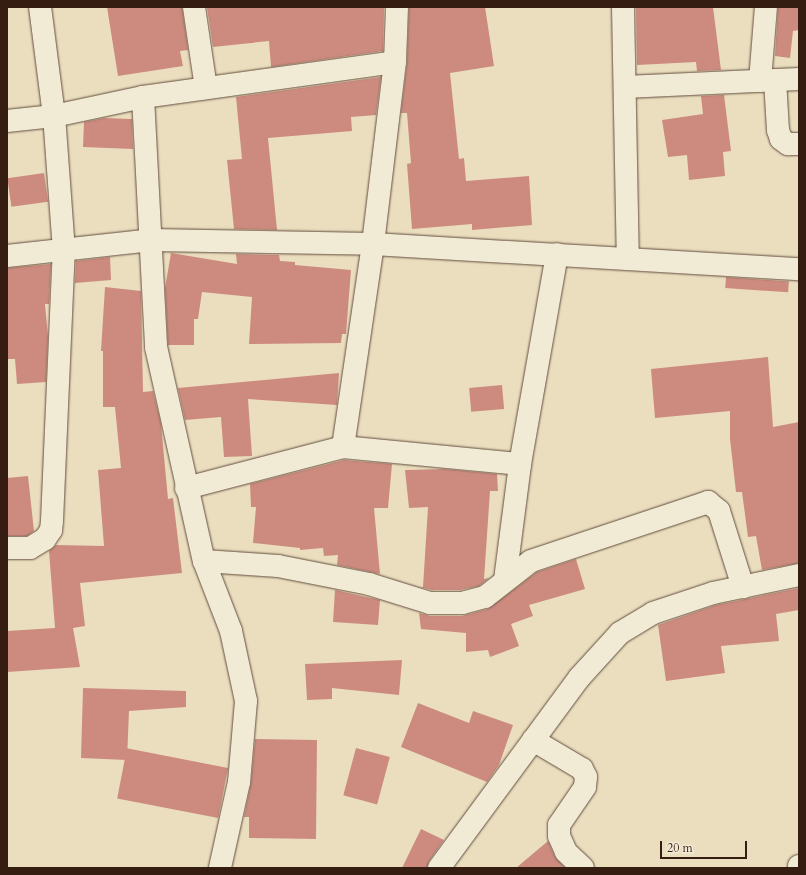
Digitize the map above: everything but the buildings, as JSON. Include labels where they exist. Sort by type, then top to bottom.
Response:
[{"type":"street","points":[[7,548],[30,548],[46,540],[51,530],[64,251],[54,116],[40,7]]},
{"type":"street","points":[[194,7],[206,88]]},
{"type":"street","points":[[343,447],[373,244],[394,62],[397,7]]},
{"type":"street","points":[[623,7],[628,259]]},
{"type":"street","points":[[766,7],[768,81],[778,130],[781,139],[788,144],[799,144]]},
{"type":"street","points":[[7,121],[54,116],[143,97],[394,62]]},
{"type":"street","points":[[625,87],[799,79]]},
{"type":"street","points":[[143,97],[156,347],[186,488],[204,561],[231,631],[246,701],[239,782],[220,868]]},
{"type":"street","points":[[7,256],[64,251],[151,240],[373,244],[799,269]]},
{"type":"street","points":[[505,580],[520,464],[557,254]]},
{"type":"street","points":[[186,488],[343,447],[520,464]]},
{"type":"street","points":[[204,561],[278,566],[369,584],[430,603],[462,602],[485,597],[531,561],[708,502],[719,511],[743,587]]},
{"type":"street","points":[[439,868],[578,678],[620,633],[653,613],[713,593],[799,575]]},
{"type":"street","points":[[533,740],[582,769],[586,776],[585,787],[559,825],[559,836],[566,852],[583,868]]}]
